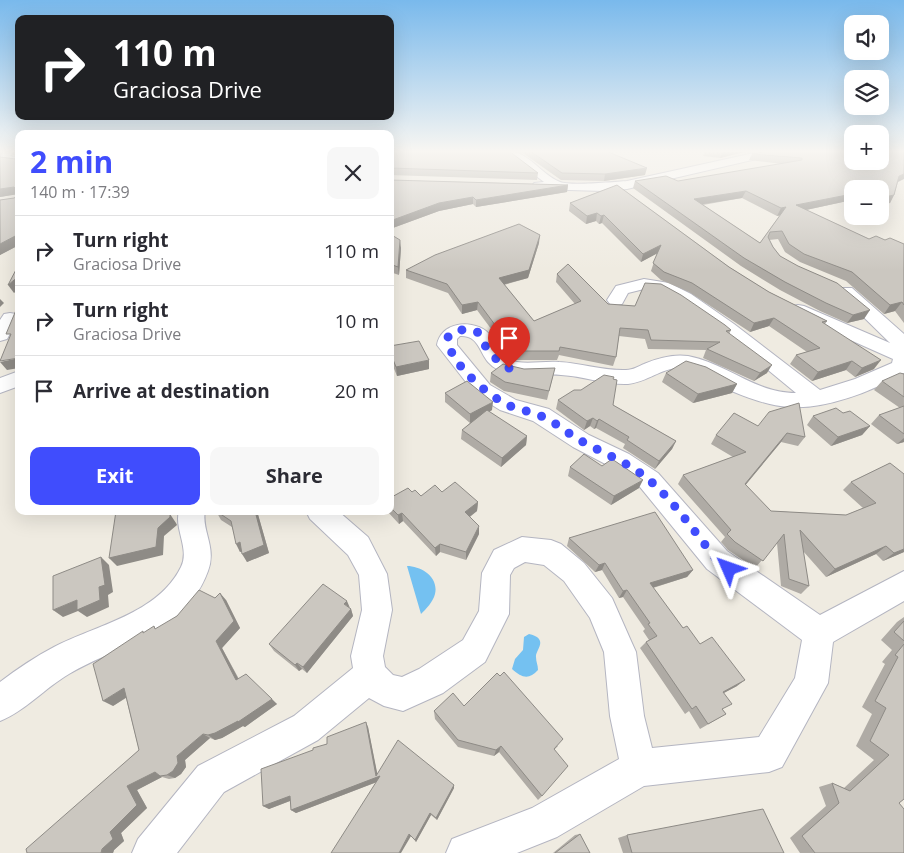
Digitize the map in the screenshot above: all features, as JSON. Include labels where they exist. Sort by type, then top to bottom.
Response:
[{"type":"street","points":[[625,191],[633,197]]},
{"type":"street","points":[[819,633],[717,560],[649,480],[621,461],[581,441],[541,416],[508,405],[483,390],[466,372],[447,345],[448,337],[454,331],[474,330],[482,336],[492,355],[509,368],[530,370],[555,368],[609,376],[632,376],[664,362],[683,362],[703,366],[736,384],[770,395],[790,400],[816,398],[885,376],[901,366],[903,356],[898,338],[839,286],[831,283]]},
{"type":"street","points":[[616,300],[622,290],[644,284],[663,287],[685,298],[816,398]]},
{"type":"street","points":[[784,302],[814,318],[903,356]]},
{"type":"street","points":[[0,335],[10,318]]},
{"type":"street","points":[[0,386],[15,380]]},
{"type":"street","points":[[0,704],[65,658],[146,622],[170,606],[192,577],[198,559],[190,515]]},
{"type":"street","points":[[323,515],[358,546],[373,574],[377,610],[367,656],[370,675],[384,689],[403,694],[431,681],[474,651],[494,614],[496,573],[504,559],[522,549],[551,553],[574,572],[601,608],[620,652],[627,716],[639,768]]},
{"type":"street","points":[[819,633],[904,585]]},
{"type":"street","points":[[466,853],[543,823],[639,768],[769,754],[811,683],[819,633]]},
{"type":"street","points":[[152,853],[211,779],[306,728],[370,675]]},
{"type":"water","points":[[407,566],[423,570],[432,578],[436,588],[434,597],[421,614]]},
{"type":"water","points":[[529,634],[535,636],[540,642],[536,654],[538,670],[532,675],[525,677],[512,669],[515,659],[523,650],[524,637]]},
{"type":"building","points":[[394,191],[532,191],[476,200],[473,197],[439,203],[394,220]]},
{"type":"building","points":[[602,191],[625,191],[729,267],[769,292],[827,321],[822,322],[881,360],[862,368],[852,361],[818,372],[796,355],[820,348],[774,318],[754,323],[692,283],[664,272],[653,263],[661,245],[643,254],[604,215],[601,216],[597,213],[587,216],[570,203]]},
{"type":"building","points":[[649,191],[844,191],[844,196],[796,205],[869,239],[876,236],[885,240],[890,238],[904,244],[904,305],[902,302],[890,305],[852,272],[804,254],[789,244],[782,231],[770,232],[768,237],[780,256],[837,283],[870,310],[853,315],[785,282],[744,258]],"holes":[[[746,191],[781,208],[786,207],[760,243],[694,199]]]},
{"type":"building","points":[[889,191],[895,191],[894,195],[889,196]]},
{"type":"building","points":[[14,198],[15,236],[0,244],[0,200]]},
{"type":"building","points":[[519,224],[540,235],[529,270],[499,278],[534,321],[581,301],[557,274],[568,264],[608,304],[635,306],[645,283],[661,284],[681,295],[725,325],[731,330],[726,331],[772,365],[760,373],[707,349],[720,342],[651,340],[648,330],[620,328],[616,357],[560,347],[559,351],[518,351],[507,345],[507,341],[478,302],[462,305],[447,284],[406,270],[435,255]]},
{"type":"building","points":[[394,236],[400,240],[398,267],[394,266]]},
{"type":"building","points":[[15,272],[15,279],[8,285]]},
{"type":"building","points":[[15,313],[15,359],[0,361],[11,334],[6,334]]},
{"type":"building","points":[[419,341],[429,360],[396,367],[394,362],[394,345]]},
{"type":"building","points":[[686,361],[706,367],[737,384],[698,394],[666,373]]},
{"type":"building","points":[[503,364],[524,369],[555,368],[549,391],[505,382],[491,373]]},
{"type":"building","points":[[900,373],[904,374],[904,397],[882,381]]},
{"type":"building","points":[[604,375],[614,377],[613,379],[617,380],[613,405],[676,441],[659,461],[627,440],[629,437],[599,419],[597,421],[593,418],[587,421],[558,400],[574,390],[581,390]]},
{"type":"building","points":[[467,381],[493,402],[470,414],[445,393]]},
{"type":"building","points":[[799,403],[805,437],[787,433],[745,484],[771,511],[846,515],[876,503],[851,482],[890,463],[904,474],[904,549],[894,553],[886,546],[835,569],[800,530],[809,586],[789,579],[784,534],[763,561],[735,542],[727,534],[731,530],[683,475],[746,452],[716,435],[734,413],[758,426],[769,412]]},
{"type":"building","points":[[904,406],[904,434],[879,415]]},
{"type":"building","points":[[836,408],[843,413],[850,411],[870,426],[838,437],[813,416]]},
{"type":"building","points":[[487,410],[527,436],[502,458],[462,430]]},
{"type":"building","points":[[584,454],[602,466],[612,459],[643,480],[614,496],[570,467]]},
{"type":"building","points":[[455,482],[478,502],[465,512],[479,526],[466,552],[440,544],[435,548],[402,513],[398,515],[394,511],[394,496],[408,488],[412,492],[415,490],[421,496],[435,485],[442,492]]},
{"type":"building","points":[[655,512],[693,570],[650,583],[683,628],[687,626],[700,644],[712,637],[745,680],[723,692],[732,704],[722,709],[726,714],[708,724],[696,706],[692,709],[646,642],[657,636],[627,590],[623,591],[605,563],[599,565],[569,538]]},
{"type":"building","points":[[115,515],[170,515],[158,528],[156,547],[109,558]]},
{"type":"building","points":[[222,515],[256,515],[264,545],[242,554],[240,542],[236,544],[231,521]]},
{"type":"building","points":[[101,557],[105,585],[99,587],[100,600],[77,610],[77,600],[53,610],[53,576]]},
{"type":"building","points":[[323,584],[347,601],[344,604],[351,609],[303,667],[297,663],[295,665],[269,644]]},
{"type":"building","points":[[199,590],[215,598],[220,593],[234,621],[216,641],[236,680],[246,674],[272,699],[238,722],[215,733],[203,734],[177,756],[178,763],[173,771],[167,775],[160,776],[155,772],[127,786],[137,805],[110,832],[113,839],[102,849],[101,853],[27,853],[26,849],[139,750],[124,688],[103,701],[93,664],[143,631],[143,633],[154,626],[155,629],[177,616]]},
{"type":"building","points":[[904,621],[904,641],[894,632]]},
{"type":"building","points":[[904,644],[904,799],[899,803],[904,809],[904,853],[815,853],[802,836],[839,803],[832,783],[850,791],[889,755],[870,741],[886,708],[875,701],[898,657],[895,655]]},
{"type":"building","points":[[504,672],[563,739],[554,749],[568,766],[542,796],[501,746],[496,750],[458,740],[434,711],[453,693],[464,706],[497,673],[500,676]]},
{"type":"building","points":[[366,722],[376,776],[398,740],[454,785],[436,818],[430,813],[415,840],[409,834],[399,853],[331,853],[380,776],[291,810],[290,796],[263,806],[261,769],[327,744],[327,737]]},
{"type":"building","points":[[763,809],[784,853],[632,853],[627,835]]},
{"type":"building","points":[[580,834],[590,853],[555,853]]},
{"type":"route","points":[[509,368],[492,355],[482,336],[474,330],[454,331],[448,337],[447,345],[466,372],[483,390],[508,405],[541,416],[564,428],[581,441],[621,461],[649,480],[672,504],[717,560],[729,569]]}]
